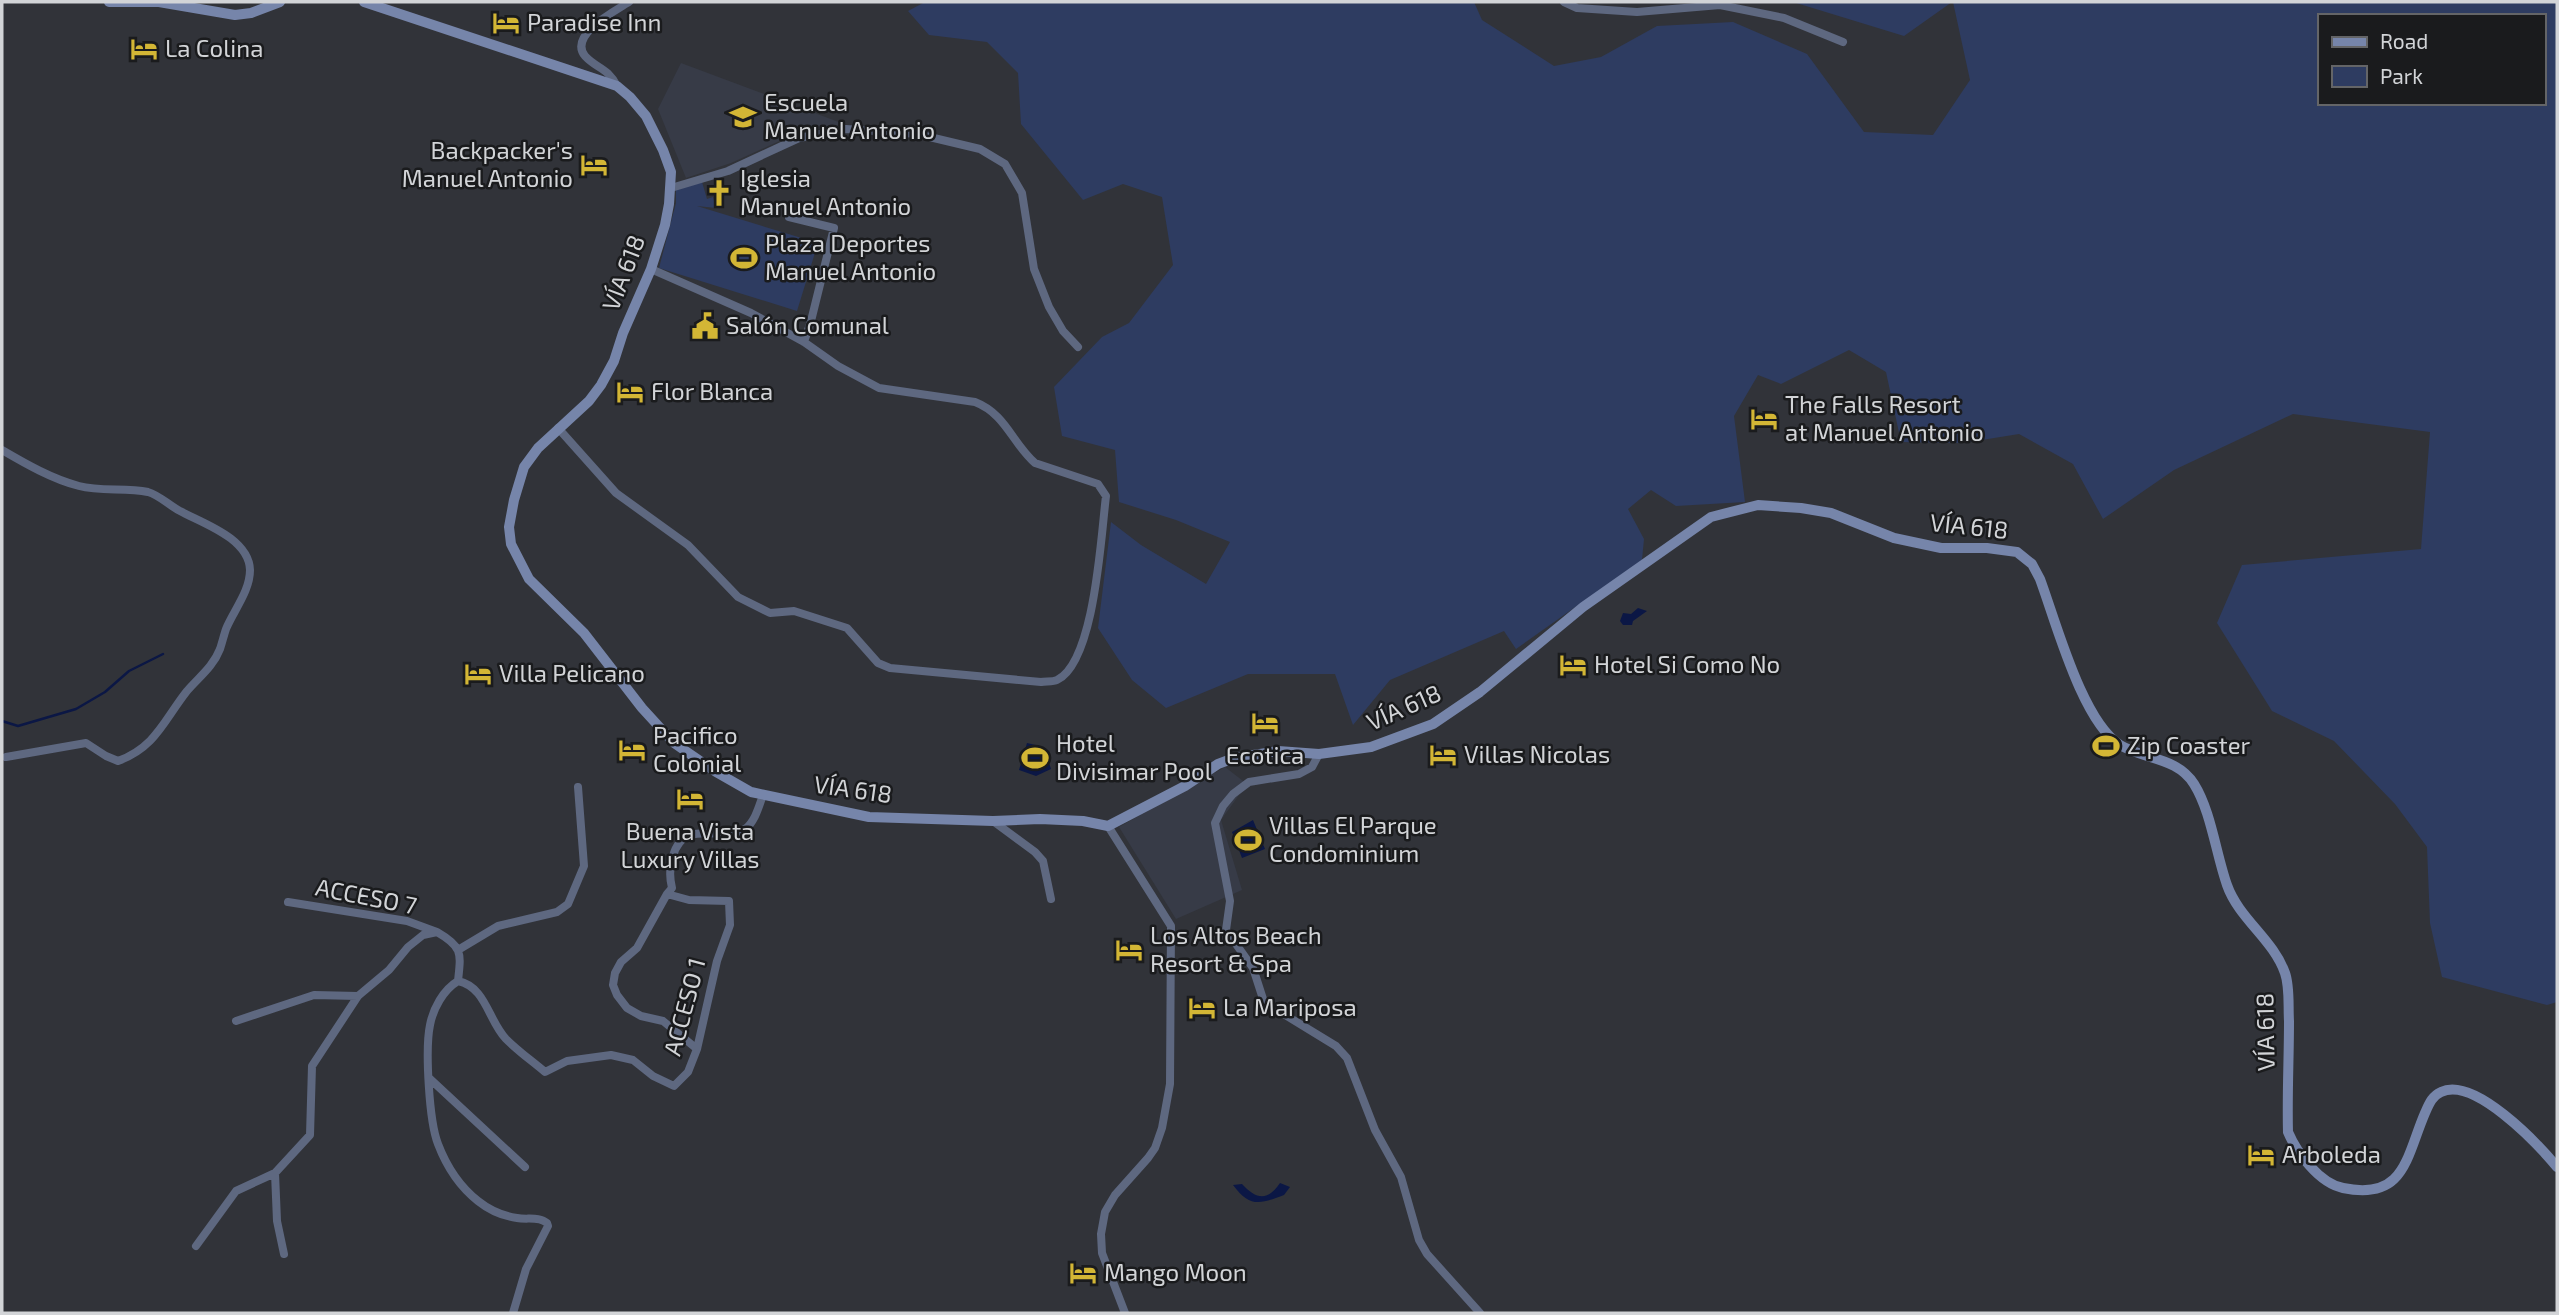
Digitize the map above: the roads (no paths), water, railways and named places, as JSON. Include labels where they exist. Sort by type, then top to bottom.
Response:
[{"type":"street","points":[[109,2],[159,2],[234,15],[251,13],[281,2]]},
{"type":"street","name":"VÍA 618","points":[[364,2],[617,86],[631,97],[646,117],[663,150],[671,172],[671,188],[665,225],[651,269],[614,361],[601,385],[583,407],[538,448],[524,467],[509,527],[511,544],[529,579],[584,633],[642,708],[674,743],[751,792],[869,817],[993,821],[1040,818],[1108,826],[1155,803],[1218,764],[1234,758],[1278,751],[1319,754],[1371,747],[1433,723],[1480,692],[1583,607],[1711,517],[1758,505],[1831,513],[1894,538],[1941,548],[1987,548],[2017,552],[2032,564],[2040,579],[2082,693],[2102,729],[2121,745],[2179,767],[2194,783],[2202,799],[2236,904],[2273,948],[2286,974],[2288,1132],[2301,1157],[2310,1167],[2338,1187],[2365,1192],[2386,1186],[2399,1174],[2410,1155],[2431,1099],[2441,1091],[2451,1090],[2465,1090],[2478,1096],[2540,1147],[2557,1167]]},
{"type":"street","points":[[617,86],[607,70],[587,58],[582,43],[585,33],[629,2]]},
{"type":"street","points":[[1564,2],[1577,8],[1637,12],[1720,5],[1784,18],[1843,42]]},
{"type":"street","points":[[671,188],[728,171],[799,138],[846,130],[917,134],[980,149],[1005,163],[1022,193],[1034,270],[1058,323],[1078,347]]},
{"type":"street","points":[[789,217],[834,229],[804,342]]},
{"type":"street","points":[[558,428],[616,493],[688,545],[738,597],[770,613],[794,611],[847,628],[878,663],[890,668],[1041,682],[1056,681],[1081,649],[1091,622],[1106,496],[1098,484],[1035,463],[996,413],[985,406],[975,402],[879,388],[751,313],[651,269]]},
{"type":"street","points":[[2,450],[33,467],[80,486],[149,492],[222,532],[242,552],[250,567],[249,585],[209,668],[196,680],[155,737],[140,751],[118,761],[106,757],[86,743],[6,757]]},
{"type":"street","points":[[1319,754],[1312,766],[1299,774],[1250,782],[1233,794],[1223,806],[1215,823],[1230,901],[1226,930],[1253,968],[1264,1002],[1336,1046],[1347,1058],[1375,1130],[1401,1177],[1419,1240],[1427,1254],[1480,1313]]},
{"type":"street","points":[[458,950],[498,926],[557,912],[568,904],[584,866],[578,787]]},
{"type":"street","points":[[696,1049],[663,1021],[641,1016],[627,1008],[613,985],[615,973],[621,962],[637,948],[672,888],[670,869],[675,850],[681,842],[702,832],[733,833],[745,829],[754,819],[764,795]]},
{"type":"street","points":[[993,821],[1043,861],[1051,899]]},
{"type":"street","points":[[1108,826],[1171,926],[1170,1084],[1162,1128],[1155,1148],[1115,1195],[1105,1212],[1101,1234],[1102,1253],[1125,1313]]},
{"type":"street","name":"ACCESO 1","points":[[458,981],[470,984],[507,1040],[545,1072],[567,1061],[611,1055],[633,1060],[653,1076],[674,1086],[688,1072],[696,1049],[717,961],[730,925],[729,901],[689,900],[667,894]]},
{"type":"street","name":"ACCESO 7","points":[[288,902],[407,921],[437,932]]},
{"type":"street","points":[[196,1246],[236,1191],[275,1174],[310,1135],[312,1066],[358,996],[389,970],[408,947],[424,935],[437,932],[453,942],[460,960],[458,981],[449,987],[436,1006],[428,1036],[429,1078],[436,1141],[449,1169],[463,1187],[489,1208],[514,1218],[541,1219],[548,1227],[526,1269],[513,1313]]},
{"type":"street","points":[[236,1021],[314,995],[358,996]]},
{"type":"street","points":[[429,1078],[524,1167]]},
{"type":"street","points":[[275,1174],[277,1222],[284,1254]]},
{"type":"waterway","points":[[2,721],[18,726],[76,709],[105,692],[129,671],[163,654]]},
{"type":"place","name":"Paradise Inn","points":[[506,23]]},
{"type":"place","name":"La Colina","points":[[144,49]]},
{"type":"place","name":"Escuela Manuel Antonio","points":[[743,117]]},
{"type":"place","name":"Backpacker's Manuel Antonio","points":[[594,165]]},
{"type":"place","name":"Iglesia Manuel Antonio","points":[[719,193]]},
{"type":"place","name":"Plaza Deportes Manuel Antonio","points":[[744,258]]},
{"type":"place","name":"Salón Comunal","points":[[705,326]]},
{"type":"place","name":"Flor Blanca","points":[[630,392]]},
{"type":"place","name":"The Falls Resort at Manuel Antonio","points":[[1764,419]]},
{"type":"place","name":"Hotel Si Como No","points":[[1573,665]]},
{"type":"place","name":"Villa Pelicano","points":[[478,674]]},
{"type":"place","name":"Ecotica","points":[[1265,723]]},
{"type":"place","name":"Zip Coaster","points":[[2106,746]]},
{"type":"place","name":"Pacifico Colonial","points":[[632,750]]},
{"type":"place","name":"Villas Nicolas","points":[[1443,755]]},
{"type":"place","name":"Hotel Divisimar Pool","points":[[1035,758]]},
{"type":"place","name":"Buena Vista Luxury Villas","points":[[690,799]]},
{"type":"place","name":"Villas El Parque Condominium","points":[[1248,840]]},
{"type":"place","name":"Los Altos Beach Resort & Spa","points":[[1129,950]]},
{"type":"place","name":"La Mariposa","points":[[1202,1008]]},
{"type":"place","name":"Arboleda","points":[[2261,1155]]},
{"type":"place","name":"Mango Moon","points":[[1083,1273]]}]
